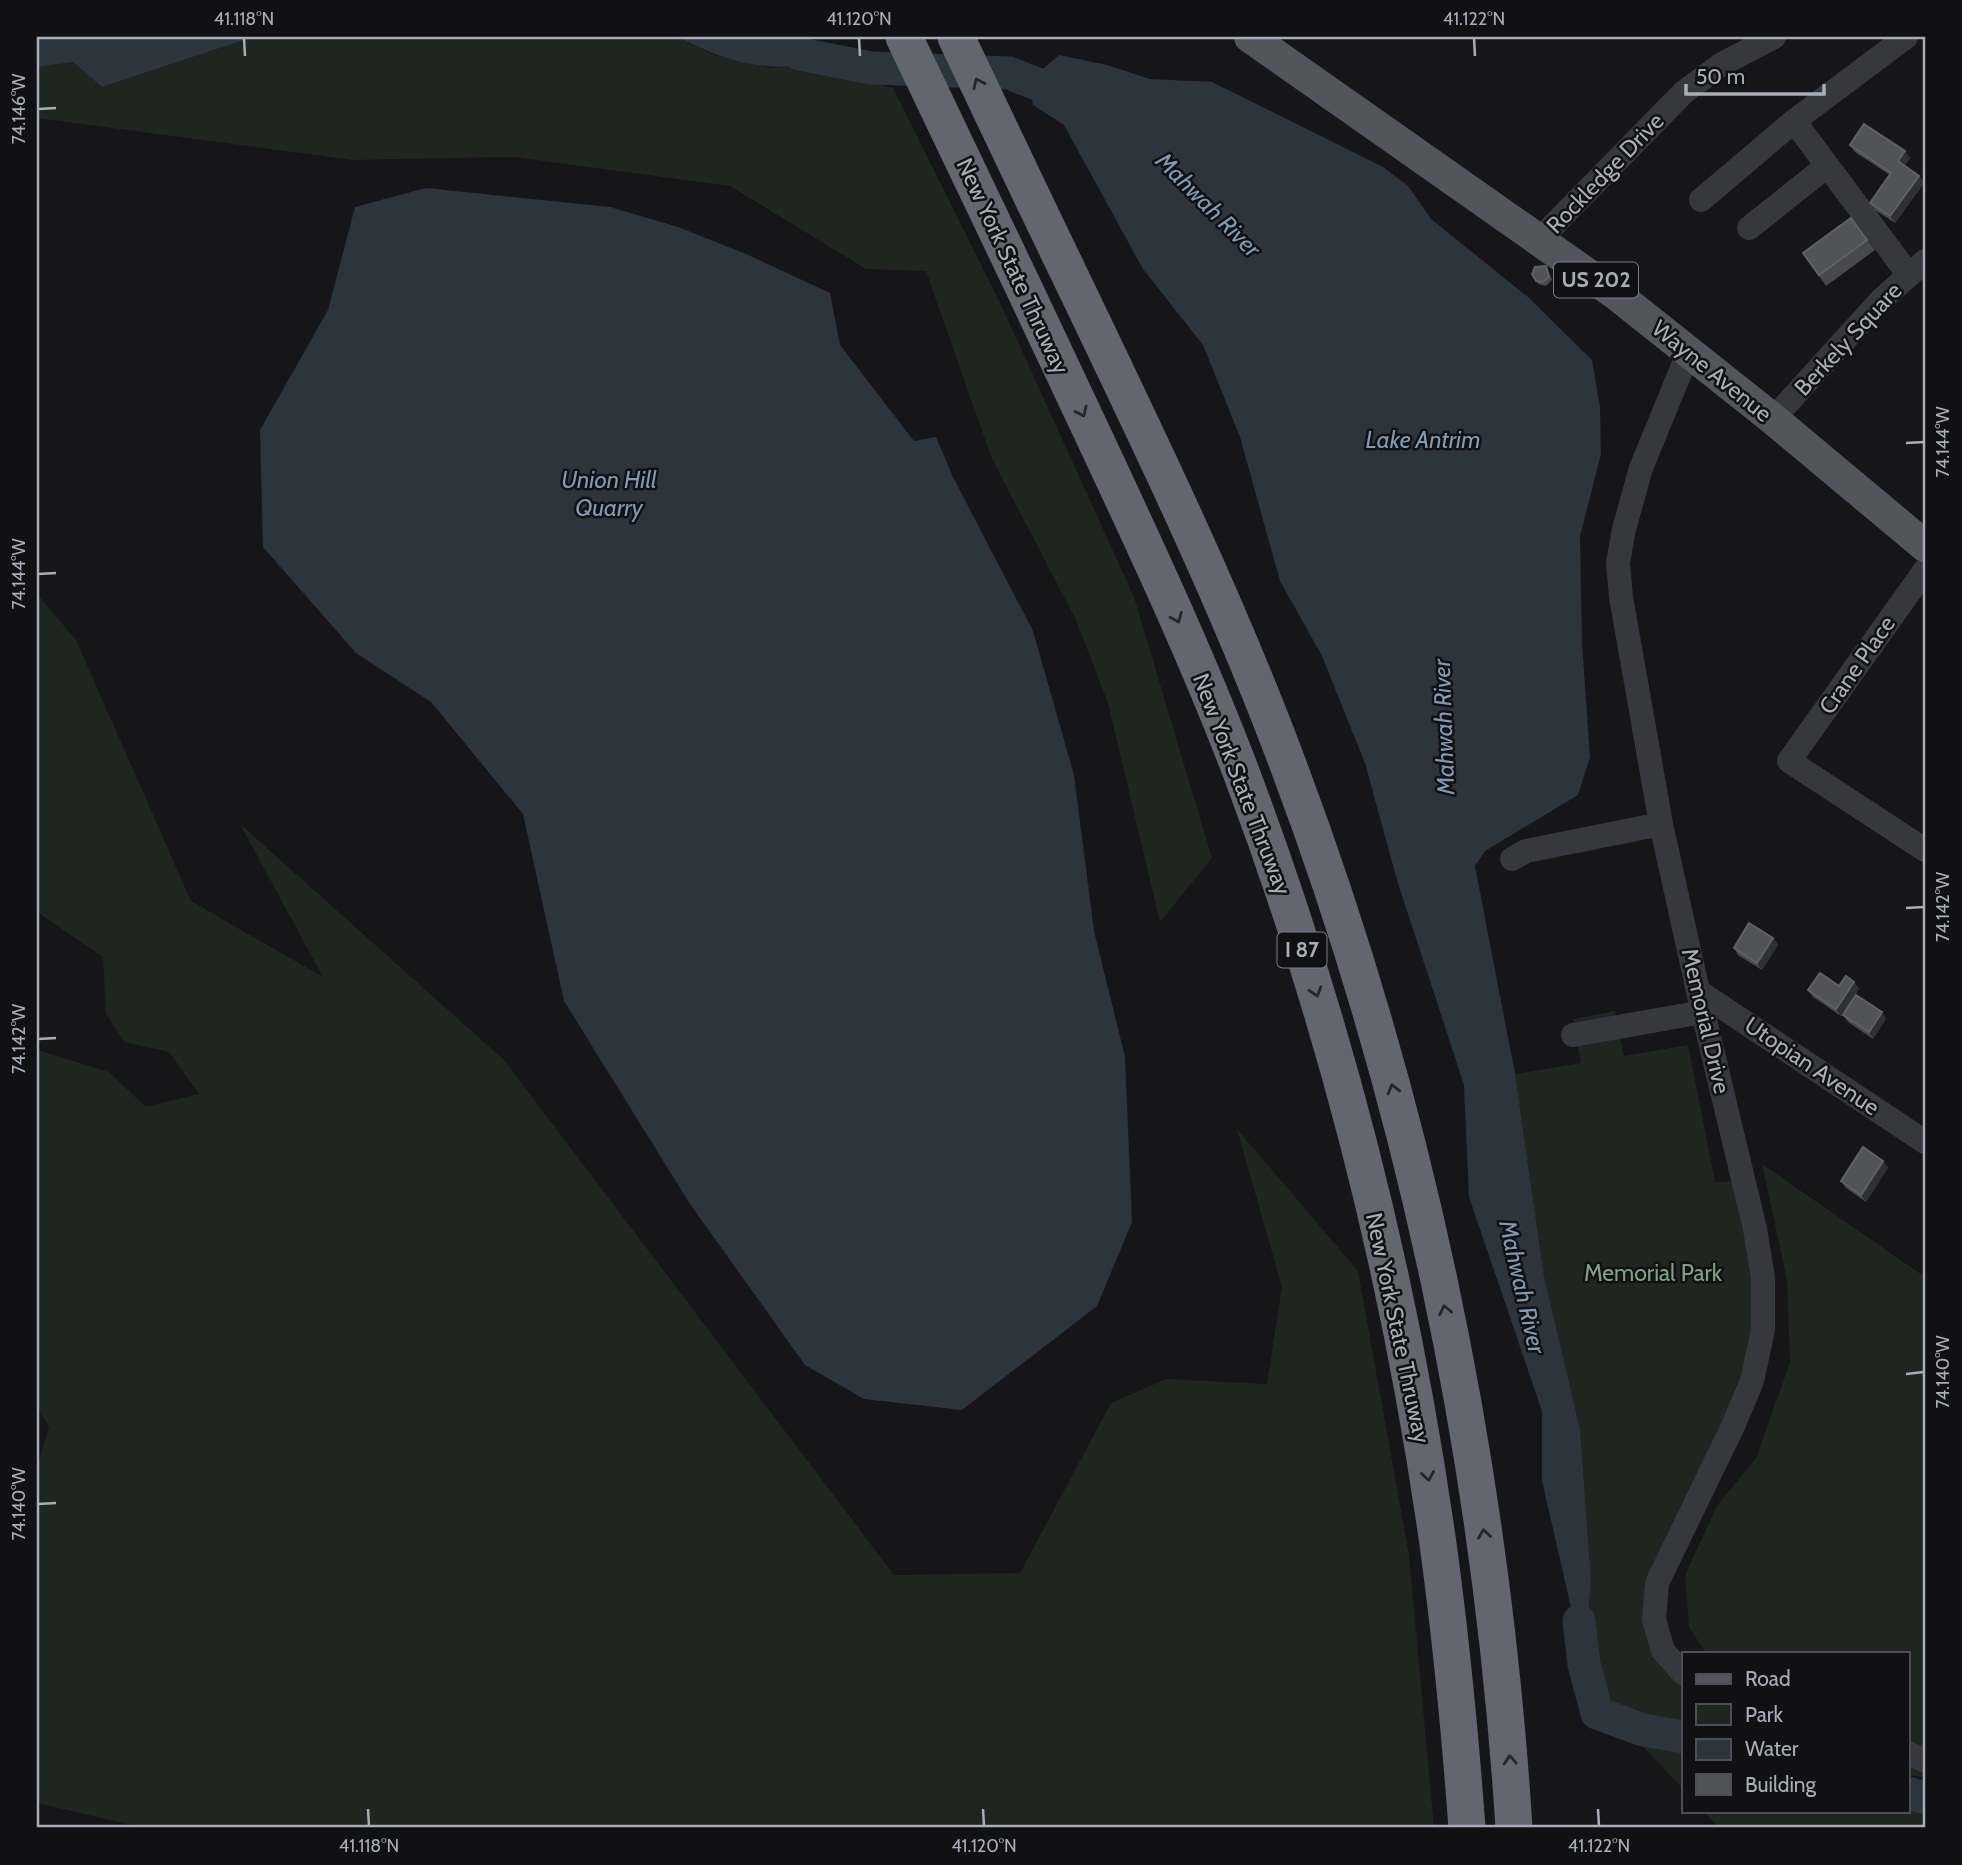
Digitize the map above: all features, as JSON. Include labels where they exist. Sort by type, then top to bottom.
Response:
[{"type":"highway","name":"New York State Thruway","points":[[904,37],[1121,494],[1203,677],[1274,864],[1334,1052],[1383,1247],[1423,1445],[1451,1643],[1467,1828]]},
{"type":"highway","name":"New York State Thruway","points":[[956,37],[1164,473],[1246,659],[1318,849],[1379,1040],[1407,1140],[1429,1237],[1469,1437],[1497,1638],[1514,1828]]},
{"type":"main road","name":"Wayne Avenue","points":[[1250,37],[1540,239],[1689,351],[1925,546]]},
{"type":"street","name":"Rockledge Drive","points":[[1540,239],[1684,92],[1722,64],[1774,37]]},
{"type":"street","points":[[1701,200],[1794,121],[1906,37]]},
{"type":"street","points":[[1794,121],[1828,166],[1917,268]]},
{"type":"street","points":[[1749,228],[1828,166]]},
{"type":"street","name":"Berkely Square","points":[[1773,419],[1881,300],[1917,268]]},
{"type":"street","name":"Memorial Drive","points":[[1682,1672],[1663,1651],[1654,1619],[1657,1583],[1752,1381],[1763,1330],[1763,1278],[1755,1229],[1661,824],[1620,597],[1618,563],[1624,529],[1641,468],[1689,351]]},
{"type":"street","name":"Crane Place","points":[[1925,569],[1789,761],[1925,850]]},
{"type":"street","points":[[1513,859],[1526,851],[1661,824]]},
{"type":"street","points":[[1573,1035],[1700,1001]]},
{"type":"street","name":"Utopian Avenue","points":[[1700,1001],[1925,1142]]},
{"type":"green space","points":[[253,37],[678,37],[714,55],[769,68],[799,66],[893,88],[1002,307],[1134,597],[1212,858],[1160,922],[1108,703],[1076,620],[992,459],[926,271],[866,269],[730,186],[514,157],[353,160],[37,118],[37,67],[73,62],[102,87]]},
{"type":"green space","points":[[37,594],[76,640],[191,901],[323,977],[240,824],[504,1060],[894,1575],[1020,1573],[1111,1403],[1166,1379],[1267,1384],[1282,1287],[1237,1129],[1358,1271],[1409,1555],[1434,1828],[145,1828],[37,1803],[37,1468],[49,1427],[37,1407],[37,1050],[109,1072],[146,1107],[199,1094],[169,1052],[124,1042],[106,1013],[103,957],[37,912]]},
{"type":"green space","name":"Memorial Park","points":[[1615,1011],[1624,1056],[1688,1045],[1715,1182],[1744,1181],[1763,1330],[1654,1619],[1682,1670],[1682,1737],[1643,1730],[1597,1713],[1584,1664],[1591,1580],[1580,1429],[1544,1277],[1515,1074],[1581,1063],[1573,1019]]},
{"type":"green space","points":[[1762,1164],[1925,1277],[1925,1778],[1910,1774],[1910,1652],[1705,1652],[1689,1627],[1685,1575],[1717,1506],[1756,1458],[1790,1362],[1787,1280]]},
{"type":"green space","points":[[1640,1743],[1682,1748],[1682,1788]]},
{"type":"green space","points":[[1910,1806],[1925,1815],[1925,1828],[1720,1828],[1704,1812],[1910,1812]]},
{"type":"water","points":[[37,37],[253,37],[102,87],[73,62],[37,67]]},
{"type":"water","points":[[678,37],[793,37],[800,54],[799,66],[766,66],[736,61]]},
{"type":"water","name":"Lake Antrim","points":[[1059,55],[1107,65],[1150,79],[1212,82],[1383,167],[1408,186],[1431,219],[1528,297],[1592,360],[1600,407],[1601,454],[1580,536],[1582,643],[1590,757],[1578,795],[1485,851],[1475,866],[1515,1074],[1544,1276],[1580,1429],[1591,1580],[1584,1664],[1542,1481],[1542,1411],[1469,1197],[1464,1085],[1397,880],[1365,763],[1322,656],[1280,581],[1240,437],[1203,345],[1143,269],[1064,125],[1033,105],[1028,82]]},
{"type":"water","name":"Union Hill Quarry","points":[[426,188],[610,207],[678,227],[746,254],[830,293],[840,345],[914,441],[936,437],[953,477],[1033,631],[1074,775],[1094,931],[1125,1057],[1132,1222],[1097,1306],[962,1410],[864,1399],[805,1365],[690,1204],[564,1001],[523,814],[431,702],[356,653],[263,547],[260,430],[328,310],[355,207]]},
{"type":"building","points":[[1864,124],[1905,151],[1898,161],[1919,176],[1890,216],[1870,203],[1891,173],[1850,145]]},
{"type":"building","points":[[1851,218],[1867,240],[1819,275],[1803,253]]},
{"type":"building","points":[[1546,266],[1549,277],[1543,282],[1536,281],[1532,274],[1535,267]]},
{"type":"building","points":[[1749,923],[1773,938],[1757,963],[1734,948]]},
{"type":"building","points":[[1820,973],[1839,986],[1846,976],[1854,982],[1836,1009],[1808,990]]},
{"type":"building","points":[[1856,995],[1882,1012],[1869,1032],[1843,1015]]},
{"type":"building","points":[[1863,1147],[1883,1161],[1861,1195],[1841,1181]]},
{"type":"waterway","name":"Mahwah River","points":[[776,37],[800,54],[871,68],[1009,73],[1070,97]]},
{"type":"waterway","name":"Mahwah River","points":[[1579,1621],[1584,1664],[1597,1713],[1643,1730],[1682,1737]]},
{"type":"waterway","name":"Mahwah River","points":[[1910,1794],[1925,1798]]}]
